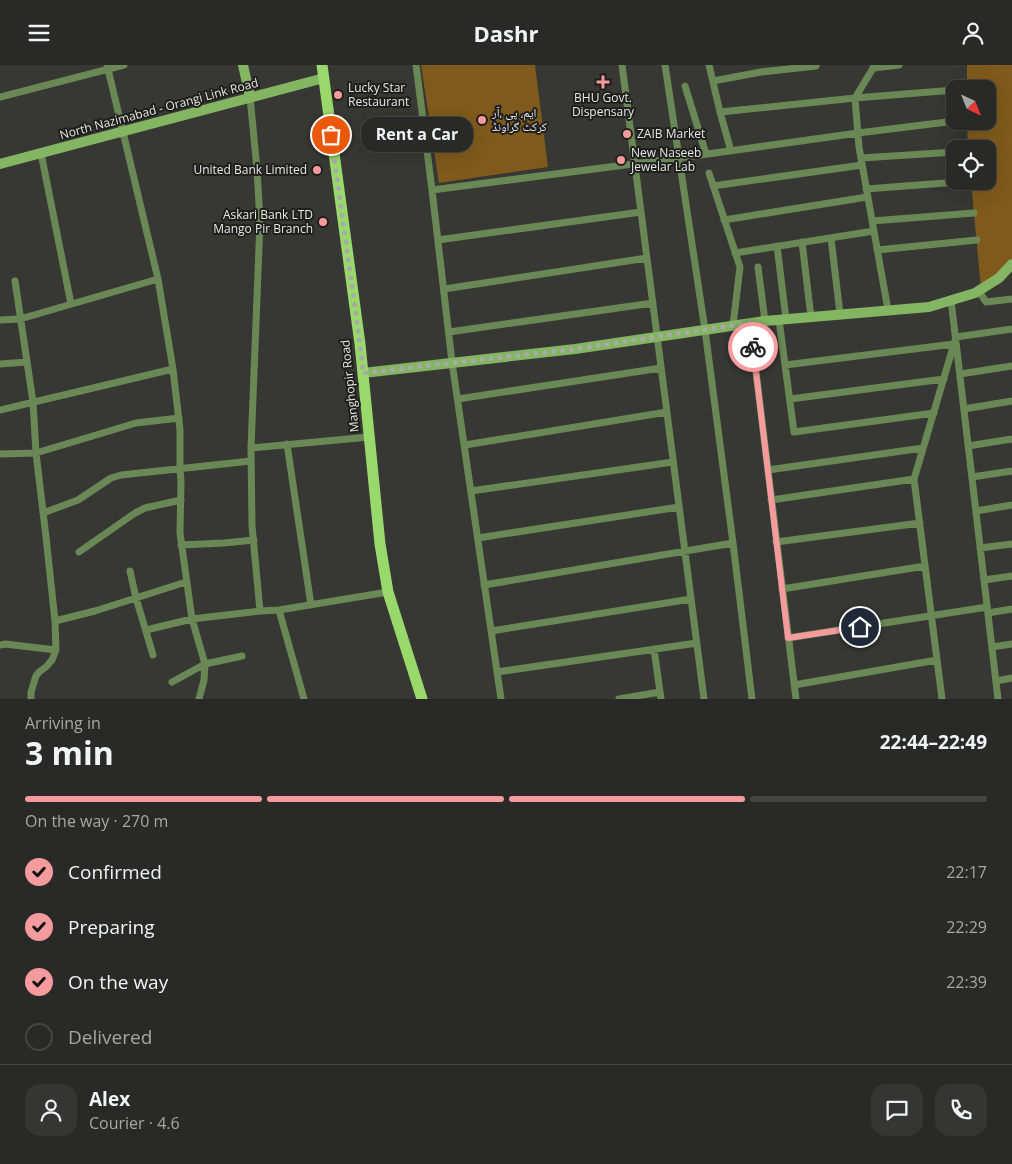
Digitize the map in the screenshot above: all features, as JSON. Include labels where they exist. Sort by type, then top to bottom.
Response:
[{"type":"main road","name":"Manghopir Road","points":[[322,65],[360,344],[380,544],[388,592],[422,699]]},
{"type":"street","points":[[0,97],[107,67],[124,65]]},
{"type":"street","points":[[243,65],[250,97],[258,169],[260,222],[251,448],[252,526],[260,611]]},
{"type":"street","points":[[416,65],[452,363],[501,699]]},
{"type":"street","points":[[622,65],[704,699]]},
{"type":"street","points":[[665,65],[705,330],[752,699]]},
{"type":"street","points":[[709,65],[731,151]]},
{"type":"street","points":[[713,81],[785,67],[816,65]]},
{"type":"street","points":[[888,310],[861,162],[855,98],[874,67],[899,65]]},
{"type":"street","points":[[107,67],[158,279],[173,369],[180,429],[181,545],[192,619],[205,664],[204,680],[199,699]]},
{"type":"street","name":"North Nazimabad - Orangi Link Road","points":[[0,164],[324,78]]},
{"type":"street","points":[[685,86],[706,154]]},
{"type":"street","points":[[720,112],[946,91]]},
{"type":"street","points":[[432,190],[946,122]]},
{"type":"street","points":[[41,153],[71,304]]},
{"type":"street","points":[[713,186],[861,162],[946,153]]},
{"type":"street","points":[[709,173],[740,267],[733,325]]},
{"type":"street","points":[[724,219],[867,193],[946,184]]},
{"type":"street","points":[[438,240],[641,213]]},
{"type":"street","points":[[872,221],[974,213]]},
{"type":"street","points":[[736,253],[874,231]]},
{"type":"street","points":[[831,238],[840,314]]},
{"type":"street","points":[[877,250],[977,241]]},
{"type":"street","points":[[802,242],[811,317]]},
{"type":"street","points":[[777,246],[786,365],[794,432],[934,413]]},
{"type":"street","points":[[444,289],[647,258]]},
{"type":"street","points":[[363,373],[575,349],[765,321],[929,307],[979,291],[999,278],[1012,264]]},
{"type":"street","points":[[758,267],[765,321]]},
{"type":"street","points":[[0,320],[20,319],[158,279]]},
{"type":"street","points":[[14,281],[33,402],[36,453],[55,621],[56,650],[52,660],[36,676],[31,699]]},
{"type":"street","points":[[979,291],[986,302],[1012,299]]},
{"type":"street","points":[[952,300],[955,341],[998,699]]},
{"type":"street","points":[[449,332],[653,303]]},
{"type":"street","points":[[750,323],[796,699]]},
{"type":"street","points":[[786,365],[955,341],[1012,329]]},
{"type":"street","points":[[942,699],[914,479],[955,341]]},
{"type":"street","points":[[0,364],[27,362]]},
{"type":"street","points":[[960,374],[1012,366]]},
{"type":"street","points":[[458,399],[661,368]]},
{"type":"street","points":[[0,410],[173,369]]},
{"type":"street","points":[[790,399],[944,379]]},
{"type":"street","points":[[964,409],[1012,401]]},
{"type":"street","points":[[465,445],[667,412]]},
{"type":"street","points":[[0,454],[36,453],[136,423],[179,418]]},
{"type":"street","points":[[251,448],[369,437]]},
{"type":"street","points":[[968,446],[1012,439]]},
{"type":"street","points":[[287,444],[311,605]]},
{"type":"street","points":[[768,469],[923,448]]},
{"type":"street","points":[[43,513],[78,501],[111,478],[121,475],[251,461]]},
{"type":"street","points":[[471,491],[673,462]]},
{"type":"street","points":[[972,477],[1012,471]]},
{"type":"street","points":[[771,500],[914,479]]},
{"type":"street","points":[[79,552],[135,513],[146,508],[180,500]]},
{"type":"street","points":[[976,511],[1012,505]]},
{"type":"street","points":[[478,538],[679,507]]},
{"type":"street","points":[[776,542],[920,523]]},
{"type":"street","points":[[181,545],[254,540]]},
{"type":"street","points":[[484,585],[733,543]]},
{"type":"street","points":[[980,549],[1012,543]]},
{"type":"street","points":[[782,589],[925,566]]},
{"type":"street","points":[[130,571],[153,655]]},
{"type":"street","points":[[984,580],[1012,576]]},
{"type":"street","points":[[55,621],[95,611],[186,582]]},
{"type":"street","points":[[146,631],[192,619],[279,610],[388,592]]},
{"type":"street","points":[[491,631],[691,599]]},
{"type":"street","points":[[788,638],[932,615],[1012,609]]},
{"type":"street","points":[[279,610],[304,699]]},
{"type":"street","points":[[497,672],[697,643]]},
{"type":"street","points":[[992,647],[1012,644]]},
{"type":"street","points":[[0,645],[56,650]]},
{"type":"street","points":[[619,699],[661,696],[654,649]]},
{"type":"street","points":[[172,682],[205,664],[242,656]]},
{"type":"street","points":[[794,685],[937,660]]},
{"type":"street","points":[[996,681],[1012,678]]},
{"type":"shaded area","points":[[421,65],[535,65],[548,167],[439,183]]},
{"type":"shaded area","points":[[967,65],[1012,65],[1012,264],[981,289],[972,190],[996,190],[996,140],[968,140],[967,130],[996,130],[996,80],[967,80]]},
{"type":"way so far","points":[[331,135],[363,373],[575,349],[750,323],[753,347]]},
{"type":"place","name":"BHU Govt. Dispensary","points":[[603,82]]},
{"type":"place","name":"Lucky Star Restaurant","points":[[338,95]]},
{"type":"place","name":"ایم، پی ،آر کرکٹ گراونڈ","points":[[482,120]]},
{"type":"place","name":"ZAIB Market","points":[[627,134]]},
{"type":"place","name":"Rent a Car","points":[[331,135]]},
{"type":"place","name":"New Naseeb Jewelar Lab","points":[[621,160]]},
{"type":"place","name":"United Bank Limited","points":[[317,170]]},
{"type":"place","name":"Askari Bank LTD Mango Pir Branch","points":[[323,222]]},
{"type":"route","points":[[753,347],[788,638],[860,627]]}]
